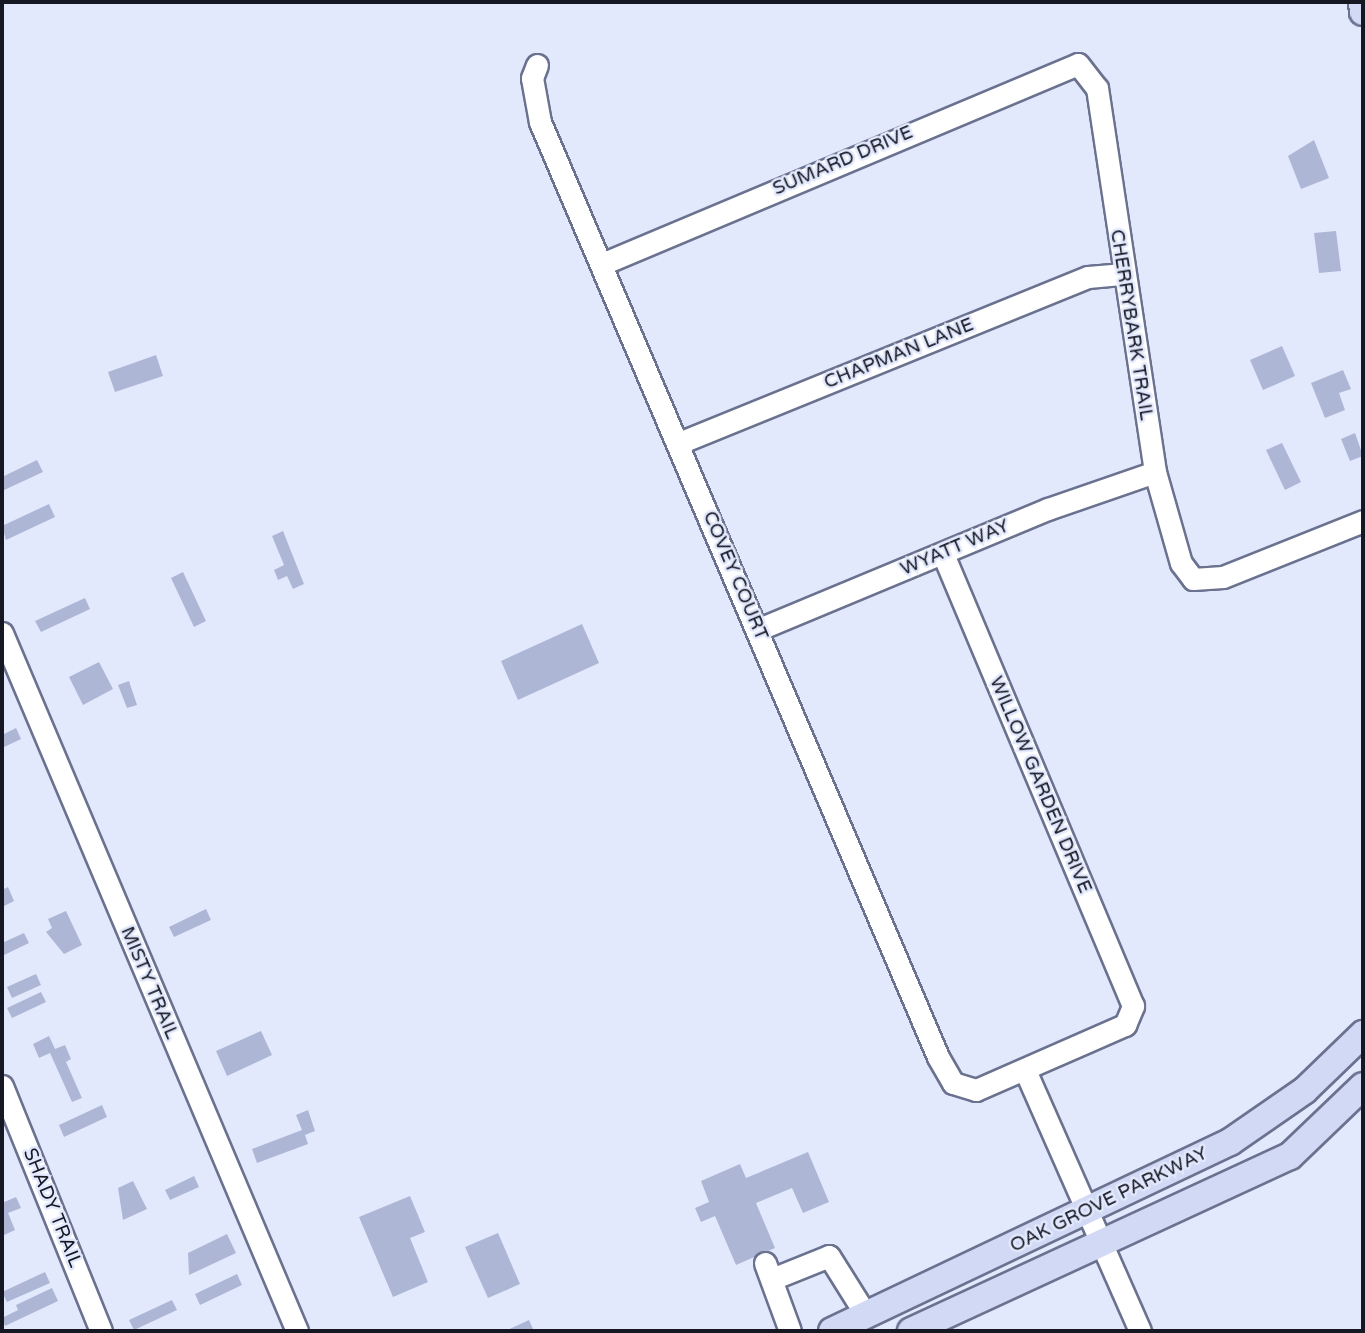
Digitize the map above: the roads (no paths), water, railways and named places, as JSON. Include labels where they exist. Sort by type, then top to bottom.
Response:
[{"type":"main road","points":[[1362,2],[1363,12]]},
{"type":"main road","name":"OAK GROVE PARKWAY","points":[[832,1331],[1230,1142],[1305,1090],[1363,1034]]},
{"type":"main road","name":"OAK GROVE PARKWAY","points":[[911,1331],[1290,1156],[1363,1086]]},
{"type":"street","name":"COVEY COURT","points":[[537,65],[532,78],[540,122],[953,1083],[976,1090],[1025,1070]]},
{"type":"street","name":"SUMARD DRIVE","points":[[601,264],[1065,65],[1085,68]]},
{"type":"street","name":"CHERRYBARK TRAIL","points":[[1085,68],[1097,88],[1121,274],[1155,472],[1181,563],[1193,579],[1223,577],[1363,521]]},
{"type":"street","name":"CHAPMAN LANE","points":[[679,443],[1088,277],[1121,274]]},
{"type":"street","name":"WYATT WAY","points":[[757,630],[943,553],[1155,472]]},
{"type":"street","name":"WILLOW GARDEN DRIVE","points":[[943,553],[1124,984],[1132,1019],[1025,1070]]},
{"type":"street","name":"MISTY TRAIL","points":[[2,633],[297,1331]]},
{"type":"street","points":[[1025,1070],[1089,1210],[1140,1331]]},
{"type":"street","name":"SHADY TRAIL","points":[[2,1086],[102,1331]]},
{"type":"street","points":[[790,1331],[768,1271],[830,1256],[866,1315]]}]
